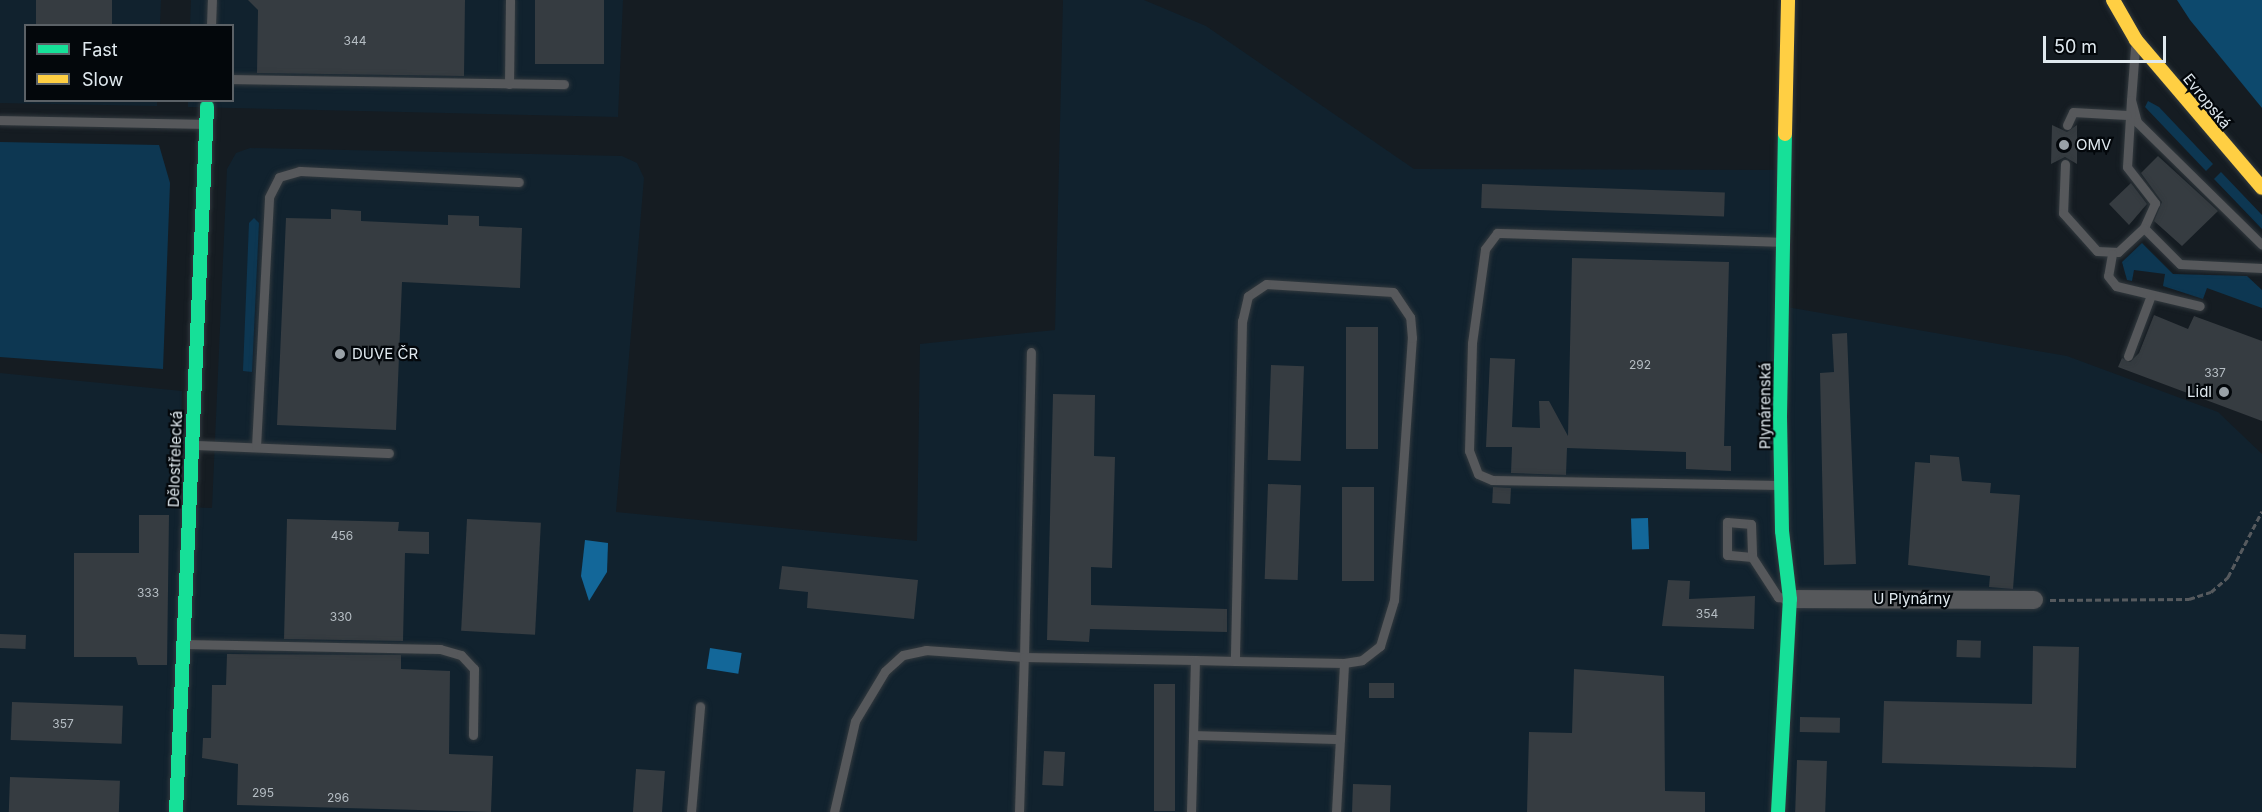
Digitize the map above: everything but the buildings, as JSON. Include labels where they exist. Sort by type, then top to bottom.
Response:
[{"type":"street","name":"Plynárenská","points":[[1778,812],[1790,599],[1781,484],[1788,0]]},
{"type":"street","name":"Evropská","points":[[2113,0],[2136,40],[2262,188]]},
{"type":"street","name":"Dělostřelecká","points":[[176,812],[207,104]]},
{"type":"street","name":"U Plynárny","points":[[1790,599],[2034,600]]},
{"type":"lane","points":[[211,24],[212,0]]},
{"type":"lane","points":[[509,84],[510,0]]},
{"type":"lane","points":[[2112,254],[2144,228],[2155,203],[2127,166],[2127,115],[2131,100],[2136,40]]},
{"type":"lane","points":[[234,79],[564,84]]},
{"type":"lane","points":[[2131,100],[2137,122],[2262,245]]},
{"type":"lane","points":[[2067,125],[2073,112],[2127,115]]},
{"type":"lane","points":[[0,120],[206,124]]},
{"type":"lane","points":[[2065,164],[2066,220],[2097,251],[2112,254]]},
{"type":"lane","points":[[256,447],[269,197],[279,177],[300,171],[519,182]]},
{"type":"lane","points":[[2144,228],[2180,264],[2262,268]]},
{"type":"lane","points":[[1781,484],[1492,480],[1478,474],[1469,451],[1472,343],[1485,249],[1497,233],[1784,242]]},
{"type":"lane","points":[[2112,254],[2112,281],[2151,295],[2200,306]]},
{"type":"lane","points":[[834,812],[855,721],[885,671],[903,655],[926,650],[1024,657],[1196,660],[1235,661],[1344,663],[1372,655],[1390,624],[1410,317],[1404,302],[1383,288],[1266,284],[1248,296],[1242,321],[1235,661]]},
{"type":"lane","points":[[2128,356],[2151,295]]},
{"type":"lane","points":[[1019,812],[1030,352]]},
{"type":"lane","points":[[192,445],[389,453]]},
{"type":"lane","points":[[1752,557],[1727,555],[1727,522],[1751,524],[1752,557],[1778,597],[1790,599]]},
{"type":"lane","points":[[184,644],[440,649],[461,655],[474,669],[473,735]]},
{"type":"lane","points":[[1191,812],[1196,660]]},
{"type":"lane","points":[[1336,812],[1344,663]]},
{"type":"lane","points":[[691,812],[700,706]]},
{"type":"lane","points":[[1195,735],[1340,739]]},
{"type":"path","points":[[2034,600],[2189,599],[2211,592],[2228,577],[2262,511]]},
{"type":"shaded area","points":[[0,0],[161,0],[160,24],[24,24],[24,102],[157,102],[157,106],[0,103]]},
{"type":"shaded area","points":[[191,0],[623,0],[618,117],[188,107],[188,102],[234,102],[234,24],[190,24]]},
{"type":"shaded area","points":[[1063,0],[1144,0],[1206,26],[1414,169],[1777,170],[1787,307],[2067,356],[2218,412],[2262,454],[2262,812],[0,812],[0,373],[182,391],[179,507],[212,508],[227,169],[236,153],[250,148],[622,156],[637,163],[644,178],[616,512],[917,541],[920,344],[1055,330]]},
{"type":"shaded area","points":[[2177,0],[2262,0],[2262,108],[2190,20]]},
{"type":"shaded area","points":[[2148,101],[2159,107],[2213,164],[2206,171],[2145,107]]},
{"type":"shaded area","points":[[0,142],[159,145],[170,183],[163,369],[0,357]]},
{"type":"shaded area","points":[[2221,172],[2262,215],[2262,229],[2214,179]]},
{"type":"shaded area","points":[[254,218],[259,223],[252,372],[243,371],[249,223]]},
{"type":"shaded area","points":[[2142,243],[2173,274],[2247,276],[2262,290],[2262,308],[2207,288],[2203,299],[2163,286],[2165,274],[2134,270],[2132,281],[2127,280],[2122,262]]},
{"type":"shaded area","points":[[1648,518],[1649,549],[1632,550],[1631,519]]},
{"type":"shaded area","points":[[585,540],[608,543],[607,572],[589,601],[581,576]]},
{"type":"shaded area","points":[[710,648],[742,653],[738,674],[707,669]]},
{"type":"traffic: fast","points":[[176,812],[207,107]]},
{"type":"traffic: fast","points":[[1778,812],[1790,599],[1782,531],[1780,417],[1785,134]]},
{"type":"traffic: slow","points":[[1785,134],[1788,0]]},
{"type":"traffic: slow","points":[[2113,0],[2136,40],[2262,188]]},
{"type":"place","name":"OMV","points":[[2064,145]]},
{"type":"place","name":"DUVE ČR","points":[[340,354]]},
{"type":"place","name":"Lidl","points":[[2224,392]]}]
